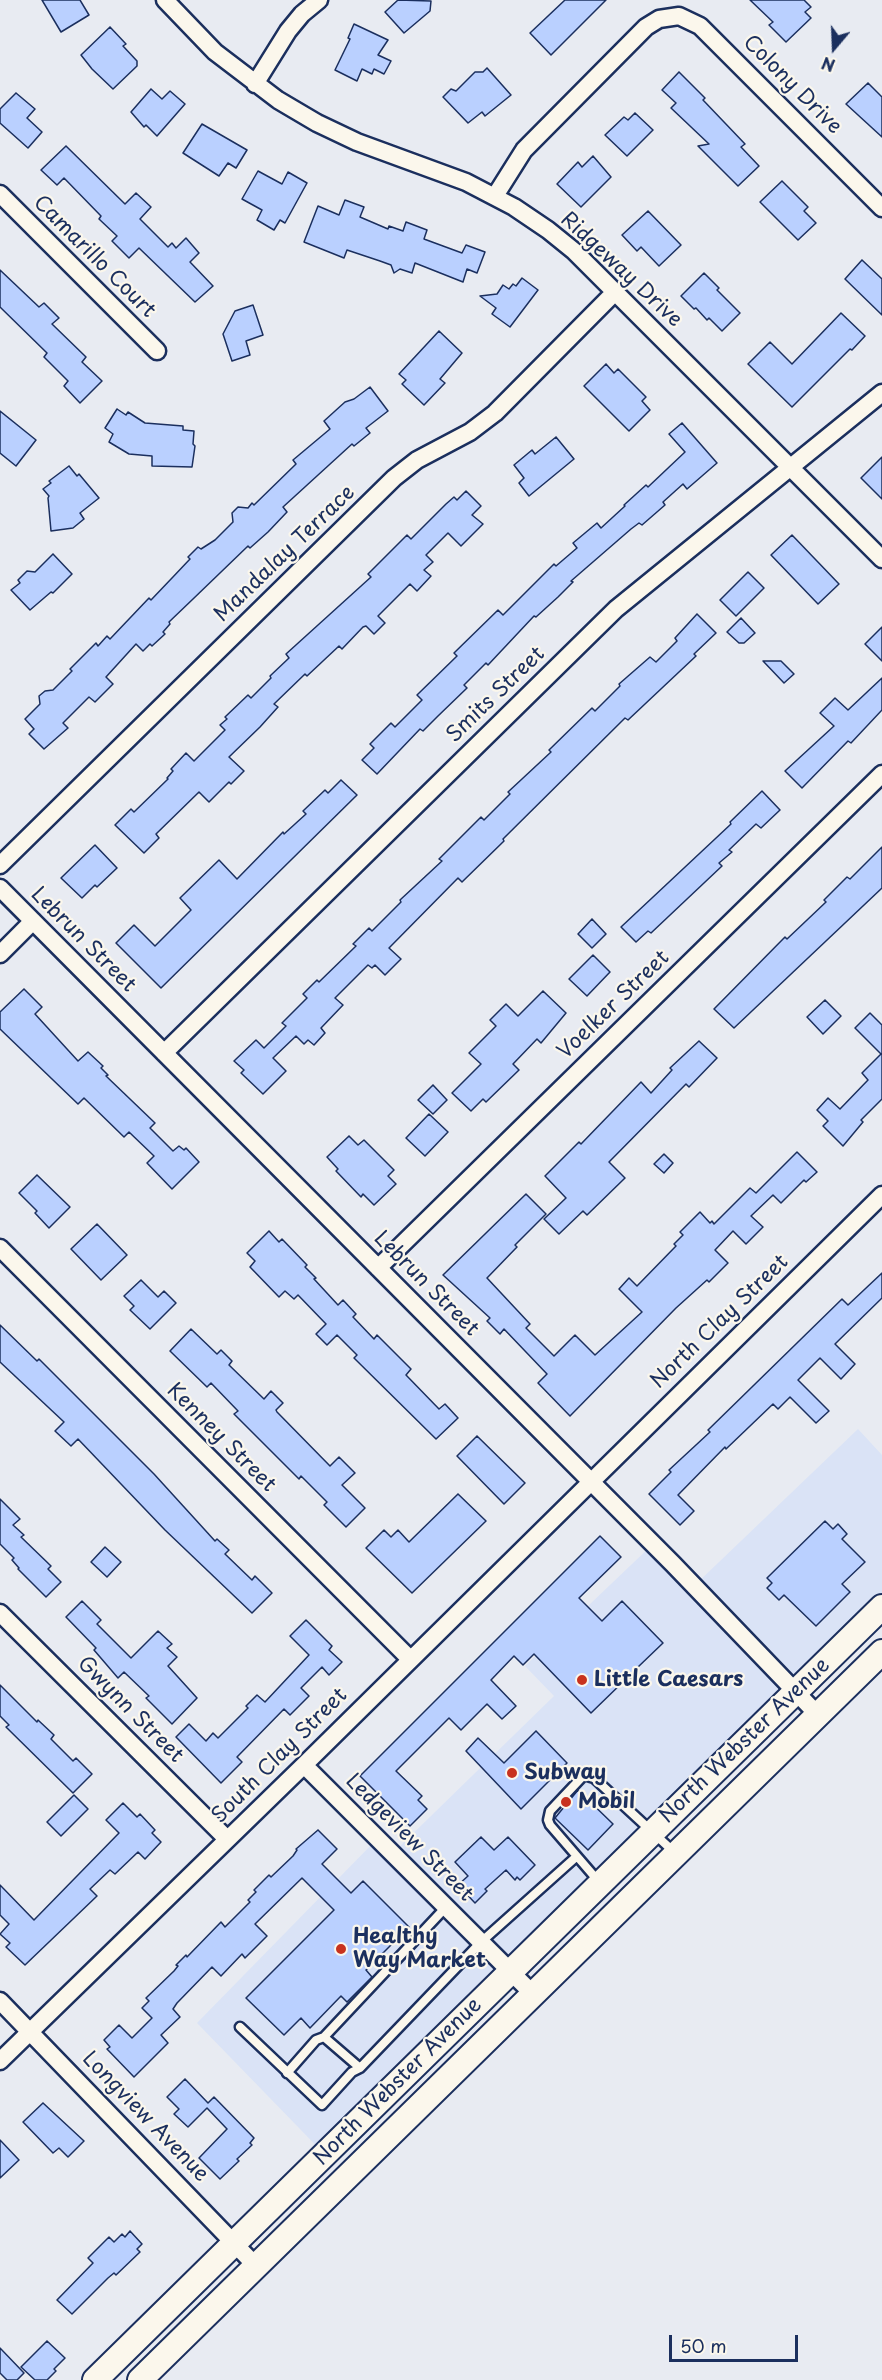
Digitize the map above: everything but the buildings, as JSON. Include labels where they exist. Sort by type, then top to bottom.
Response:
[{"type":"main road","name":"North Webster Avenue","points":[[95,2380],[882,1607]]},
{"type":"main road","name":"North Webster Avenue","points":[[140,2380],[882,1652]]},
{"type":"street","name":"Ridgeway Drive","points":[[165,0],[215,52],[255,84],[317,123],[357,142],[466,182],[495,196],[548,230],[574,251],[882,559]]},
{"type":"street","points":[[255,84],[288,31],[302,14],[319,0]]},
{"type":"street","name":"Colony Drive","points":[[495,196],[524,150],[646,27],[659,19],[679,16],[700,26],[882,208]]},
{"type":"street","name":"Camarillo Court","points":[[0,194],[157,351]]},
{"type":"street","name":"Mandalay Terrace","points":[[0,865],[394,478],[417,460],[470,432],[495,413],[615,292]]},
{"type":"street","name":"Smits Street","points":[[164,1053],[616,609],[882,393]]},
{"type":"street","name":"Voelker Street","points":[[378,1268],[882,774]]},
{"type":"street","name":"Lebrun Street","points":[[0,888],[590,1481],[818,1715]]},
{"type":"street","points":[[0,954],[33,921]]},
{"type":"street","name":"North Clay Street","points":[[590,1481],[882,1195]]},
{"type":"street","name":"Kenney Street","points":[[0,1248],[410,1659]]},
{"type":"street","name":"South Clay Street","points":[[0,2061],[304,1765],[590,1481]]},
{"type":"street","name":"Gwynn Street","points":[[0,1613],[227,1839]]},
{"type":"street","name":"Ledgeview Street","points":[[304,1765],[533,1994]]},
{"type":"street","name":"Longview Avenue","points":[[0,2001],[256,2266]]},
{"type":"lane","points":[[600,1883],[576,1857],[548,1820],[550,1811],[584,1775],[594,1778],[676,1853]]},
{"type":"lane","points":[[240,2027],[322,2105],[481,1941],[576,1857]]},
{"type":"lane","points":[[287,2073],[316,2040],[324,2037],[446,1907]]},
{"type":"lane","points":[[324,2037],[360,2068]]},
{"type":"shaded area","points":[[858,1429],[882,1455],[882,1626],[333,2163],[197,2023],[378,1838],[393,1853],[554,1696],[525,1666],[653,1544],[695,1585]]},
{"type":"place","name":"Little Caesars","points":[[582,1680]]},
{"type":"place","name":"Subway","points":[[512,1773]]},
{"type":"place","name":"Mobil","points":[[566,1802]]},
{"type":"place","name":"Healthy Way Market","points":[[341,1949]]}]
